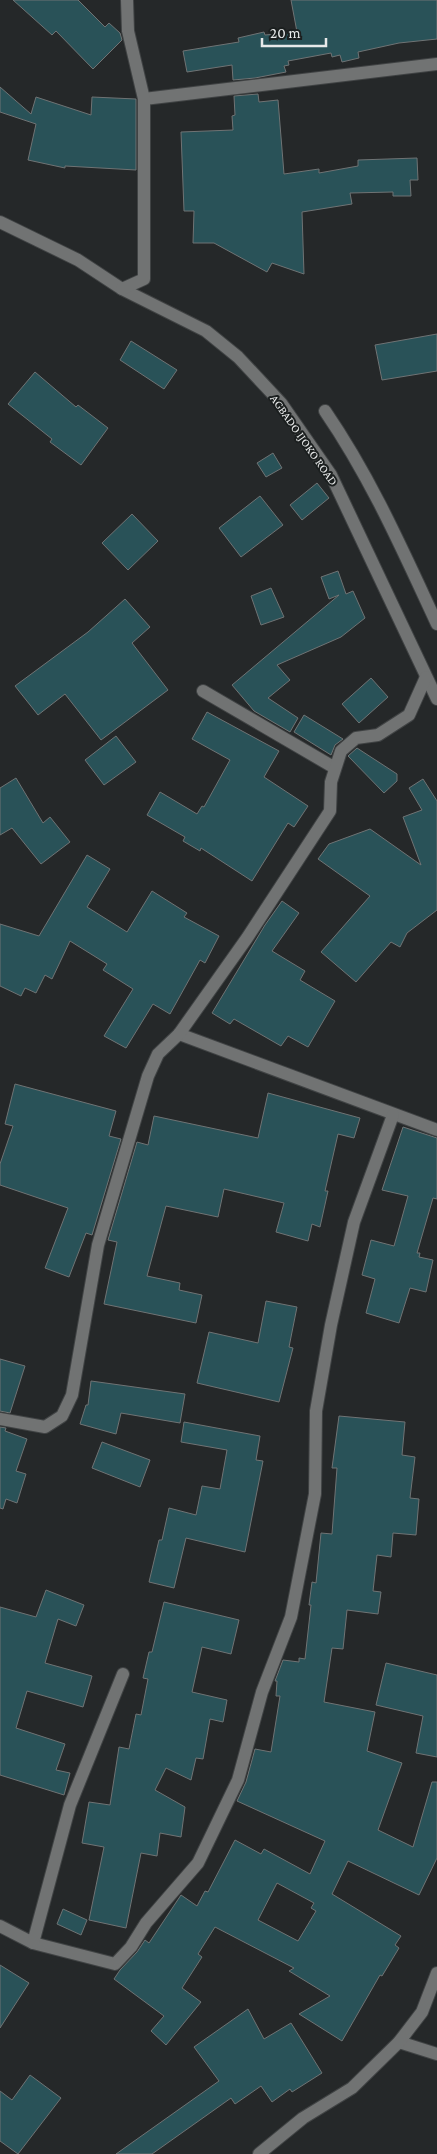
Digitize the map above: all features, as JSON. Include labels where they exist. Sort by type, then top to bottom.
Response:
[{"type":"street","points":[[122,289],[144,279],[144,99],[128,31],[127,0]]},
{"type":"street","points":[[144,99],[437,64]]},
{"type":"street","name":"AGBADO IJOKO ROAD","points":[[0,222],[78,260],[122,289],[206,331],[238,357],[281,403],[331,475],[437,699]]},
{"type":"street","points":[[325,411],[349,446],[384,511],[437,624]]},
{"type":"street","points":[[0,1419],[45,1427],[62,1416],[72,1395],[101,1235],[148,1076],[158,1054],[179,1034],[247,938],[330,811],[332,782],[341,751],[356,738],[378,735],[409,715],[426,677]]},
{"type":"street","points":[[203,691],[335,768]]},
{"type":"street","points":[[179,1034],[437,1130]]},
{"type":"street","points":[[0,1926],[33,1943],[115,1964],[131,1947],[146,1923],[198,1862],[238,1780],[262,1692],[291,1617],[314,1494],[316,1411],[331,1325],[354,1222],[393,1115]]},
{"type":"street","points":[[33,1943],[70,1805],[123,1674]]},
{"type":"street","points":[[259,2154],[303,2118],[352,2088],[400,2042],[422,2012],[437,1973]]},
{"type":"street","points":[[400,2042],[437,2054]]},
{"type":"building","points":[[13,0],[78,0],[105,27],[109,23],[120,33],[122,40],[93,69],[56,31],[52,35]]},
{"type":"building","points":[[291,0],[437,0],[437,39],[399,43],[358,52],[359,58],[342,62],[340,55],[332,57],[331,53],[288,61],[289,65],[284,66],[286,72],[255,78],[233,80],[232,65],[187,72],[183,51],[239,42],[238,38],[264,32],[265,35],[297,32]]},
{"type":"building","points":[[0,87],[31,114],[36,97],[91,115],[92,97],[136,99],[136,170],[65,166],[65,168],[28,160],[36,124],[0,112]]},
{"type":"building","points":[[258,94],[259,102],[278,100],[284,174],[319,169],[319,173],[358,166],[358,160],[417,158],[418,180],[410,180],[411,196],[393,196],[393,192],[350,193],[352,204],[302,212],[304,274],[272,263],[267,272],[214,243],[193,243],[194,211],[184,211],[181,132],[233,130],[232,116],[235,115],[234,96]]},
{"type":"building","points":[[437,334],[437,371],[382,380],[375,345]]},
{"type":"building","points":[[131,341],[177,370],[164,389],[120,360]]},
{"type":"building","points":[[35,372],[76,407],[78,405],[108,428],[81,465],[50,442],[52,439],[8,404]]},
{"type":"building","points":[[273,453],[282,468],[266,477],[257,463]]},
{"type":"building","points":[[317,483],[329,498],[302,520],[290,505]]},
{"type":"building","points":[[260,496],[283,525],[241,557],[219,528]]},
{"type":"building","points":[[132,514],[158,541],[128,570],[102,543]]},
{"type":"building","points":[[338,571],[346,594],[353,591],[365,618],[341,637],[277,665],[290,680],[268,698],[298,718],[290,732],[254,711],[232,685],[339,595],[329,599],[321,577]]},
{"type":"building","points":[[271,588],[284,617],[261,625],[251,596]]},
{"type":"building","points":[[125,599],[150,627],[132,643],[168,690],[101,740],[65,694],[38,715],[15,686],[88,632]]},
{"type":"building","points":[[371,678],[388,697],[359,723],[342,704]]},
{"type":"building","points":[[207,712],[279,751],[264,777],[308,806],[294,827],[288,823],[252,881],[201,848],[200,851],[183,841],[185,837],[147,815],[160,792],[197,814],[202,806],[204,807],[230,760],[192,739]]},
{"type":"building","points":[[304,715],[343,739],[335,745],[331,755],[294,732]]},
{"type":"building","points":[[116,736],[136,762],[104,785],[85,760]]},
{"type":"building","points":[[357,748],[397,774],[397,781],[384,793],[348,756]]},
{"type":"building","points":[[16,778],[43,823],[50,817],[70,842],[41,864],[12,828],[0,835],[0,788]]},
{"type":"building","points":[[423,779],[437,801],[437,910],[407,933],[400,947],[391,942],[356,982],[321,952],[370,896],[318,859],[329,844],[370,829],[421,865],[403,817],[422,810],[409,788]]},
{"type":"building","points":[[87,855],[110,869],[87,907],[127,932],[152,891],[187,913],[184,917],[219,936],[205,963],[200,960],[170,1014],[153,1004],[126,1048],[104,1036],[133,989],[103,970],[107,964],[70,941],[52,979],[45,975],[36,993],[25,988],[21,996],[0,986],[0,924],[39,936]]},
{"type":"building","points":[[282,901],[299,913],[272,951],[305,971],[300,980],[335,1001],[308,1047],[288,1036],[281,1046],[234,1019],[230,1024],[212,1013],[265,925]]},
{"type":"building","points":[[15,1084],[116,1111],[109,1136],[121,1139],[92,1235],[86,1233],[69,1277],[45,1268],[68,1208],[0,1185],[0,1164],[13,1126],[5,1124]]},
{"type":"building","points":[[268,1093],[360,1118],[354,1138],[338,1134],[325,1191],[328,1191],[320,1227],[312,1224],[308,1241],[276,1232],[284,1203],[224,1189],[218,1217],[166,1206],[147,1276],[180,1283],[179,1290],[202,1295],[196,1323],[104,1304],[117,1242],[108,1240],[137,1142],[148,1145],[154,1116],[258,1138]]},
{"type":"building","points":[[403,1127],[437,1138],[437,1199],[433,1198],[417,1253],[420,1253],[419,1257],[433,1260],[426,1292],[410,1288],[399,1323],[366,1313],[375,1279],[362,1275],[371,1240],[394,1246],[408,1196],[382,1190]]},
{"type":"building","points":[[266,1301],[297,1307],[289,1347],[293,1348],[279,1402],[197,1383],[209,1332],[258,1343]]},
{"type":"building","points":[[0,1359],[25,1366],[10,1413],[0,1411]]},
{"type":"building","points":[[91,1381],[185,1394],[180,1423],[121,1413],[116,1434],[80,1424],[86,1405],[88,1405]]},
{"type":"building","points":[[339,1416],[405,1422],[402,1455],[415,1457],[410,1498],[419,1499],[416,1535],[393,1533],[391,1557],[377,1555],[373,1591],[381,1592],[378,1614],[347,1610],[343,1649],[332,1648],[324,1702],[375,1712],[367,1751],[402,1763],[378,1830],[413,1847],[432,1782],[437,1782],[437,1858],[419,1895],[348,1861],[332,1894],[401,1936],[395,1945],[399,1948],[382,1976],[380,1975],[342,2041],[299,2014],[330,1996],[289,1971],[294,1968],[215,1927],[198,1954],[202,1957],[182,1988],[201,2002],[166,2045],[151,2031],[164,2016],[114,1979],[120,1970],[137,1952],[145,1940],[149,1943],[181,1895],[197,1906],[205,1891],[208,1892],[235,1840],[261,1854],[264,1849],[310,1874],[325,1841],[237,1801],[246,1782],[255,1749],[271,1752],[280,1696],[276,1696],[277,1681],[275,1681],[283,1660],[299,1662],[299,1658],[305,1659],[311,1605],[309,1605],[312,1582],[316,1583],[321,1533],[332,1534],[337,1468],[332,1468]],"holes":[[[277,1883],[314,1903],[311,1908],[316,1911],[298,1941],[258,1920]]]},
{"type":"building","points":[[184,1422],[260,1436],[256,1460],[263,1461],[245,1552],[186,1538],[174,1588],[149,1582],[159,1540],[162,1540],[169,1508],[196,1515],[202,1486],[220,1489],[227,1450],[181,1442]]},
{"type":"building","points":[[0,1427],[6,1428],[5,1431],[27,1439],[16,1471],[26,1474],[17,1503],[6,1499],[3,1509],[0,1508]]},
{"type":"building","points":[[102,1442],[150,1460],[140,1487],[92,1468]]},
{"type":"building","points":[[46,1590],[84,1605],[76,1626],[58,1619],[45,1663],[92,1676],[83,1707],[27,1691],[16,1728],[65,1744],[56,1770],[70,1773],[64,1795],[0,1775],[0,1607],[36,1617]]},
{"type":"building","points":[[164,1602],[239,1620],[231,1654],[202,1647],[192,1692],[227,1700],[223,1722],[210,1719],[203,1759],[196,1758],[191,1780],[166,1768],[155,1790],[185,1807],[181,1837],[160,1833],[157,1856],[141,1853],[126,1928],[89,1920],[104,1847],[82,1843],[89,1802],[110,1805],[119,1747],[129,1749],[136,1714],[141,1715],[148,1679],[143,1678],[149,1652],[152,1652]]},
{"type":"building","points":[[386,1663],[437,1675],[437,1757],[416,1753],[423,1716],[376,1705]]},
{"type":"building","points":[[63,1909],[87,1920],[81,1935],[57,1924]]},
{"type":"building","points":[[0,1965],[29,1983],[0,2028]]},
{"type":"building","points":[[248,2009],[264,2039],[291,2023],[322,2073],[292,2092],[290,2089],[272,2102],[261,2086],[235,2104],[231,2098],[152,2154],[116,2154],[219,2081],[194,2047]]},
{"type":"building","points":[[30,2075],[61,2098],[18,2154],[0,2141],[0,2091],[12,2100]]}]
